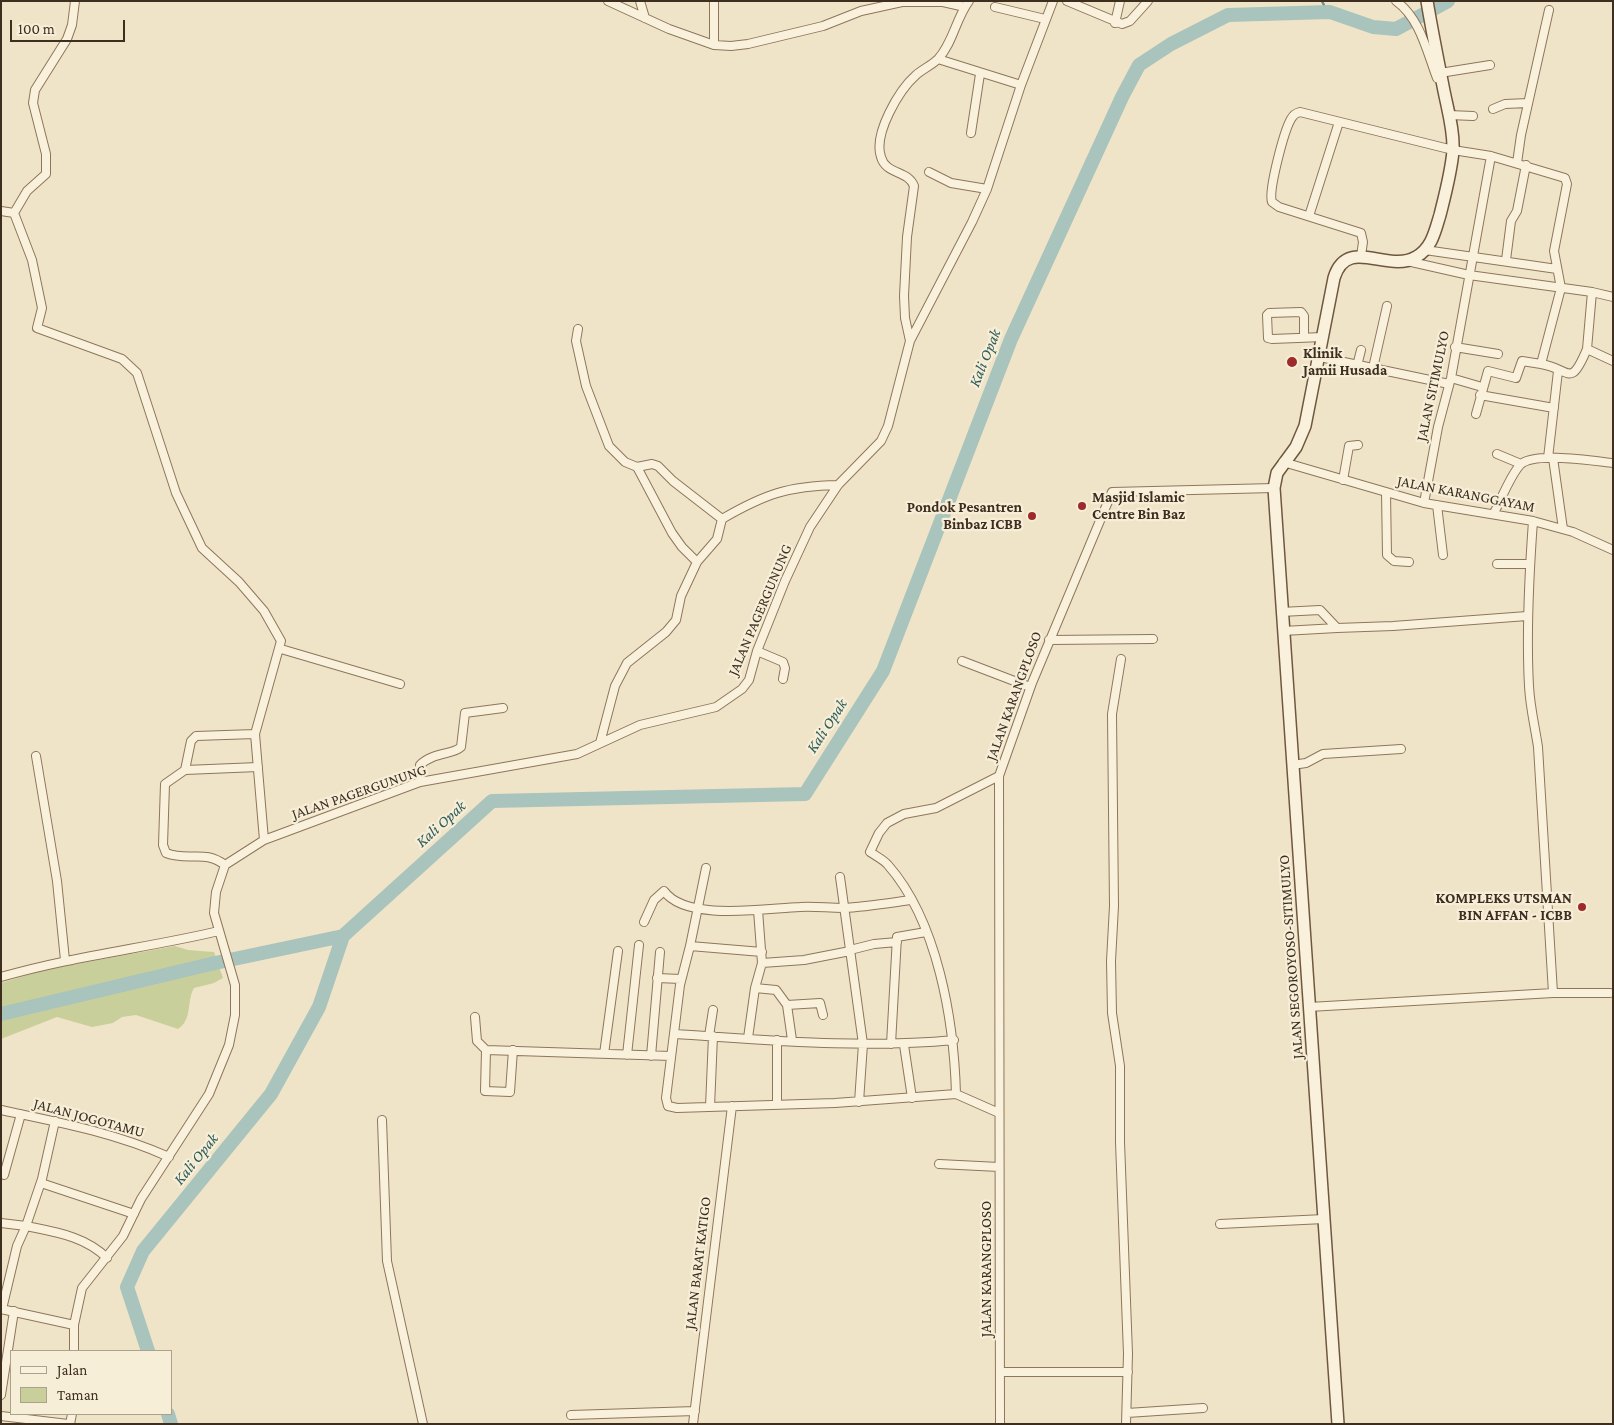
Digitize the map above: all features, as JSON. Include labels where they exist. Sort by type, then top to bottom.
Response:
[{"type":"main road","points":[[1274,488],[1275,480],[1283,462],[1301,438],[1320,357],[1336,271],[1348,258],[1361,256],[1398,262],[1407,261],[1425,250],[1432,240],[1453,150],[1448,109],[1440,73],[1428,40],[1427,1]]},
{"type":"main road","name":"JALAN SEGOROYOSO-SITIMULYO","points":[[1274,488],[1338,1424]]},
{"type":"street","points":[[14,213],[27,191],[46,174],[46,154],[33,103],[35,90],[67,39],[72,26],[75,1]]},
{"type":"street","points":[[608,1],[645,18],[714,45],[748,44],[823,26],[861,11],[902,2],[967,4]]},
{"type":"street","points":[[640,1],[645,18]]},
{"type":"street","points":[[714,1],[714,45]]},
{"type":"street","points":[[910,341],[972,222],[987,189],[1021,85],[1053,1]]},
{"type":"street","points":[[1067,1],[1085,5],[1115,23],[1122,24],[1130,21],[1148,1]]},
{"type":"street","points":[[1115,23],[1120,1]]},
{"type":"street","points":[[1396,1],[1408,12],[1428,40],[1448,109],[1473,116]]},
{"type":"street","points":[[1408,12],[1412,1]]},
{"type":"street","name":"JALAN PAGERGUNUNG","points":[[225,865],[264,840],[420,782],[577,754],[640,725],[716,708],[734,696],[749,680],[757,651],[784,581],[810,527],[838,485],[881,441],[884,434],[910,341],[905,318],[904,296],[907,237],[914,186],[911,179],[886,167],[881,157],[879,145],[881,134],[900,92],[917,74],[938,59],[967,4]]},
{"type":"street","points":[[995,7],[1045,20]]},
{"type":"street","points":[[1517,163],[1528,103],[1549,10]]},
{"type":"street","points":[[938,59],[980,74],[1021,85]]},
{"type":"street","points":[[1440,73],[1490,65]]},
{"type":"street","points":[[971,132],[980,74]]},
{"type":"street","points":[[1493,108],[1506,104],[1528,103]]},
{"type":"street","points":[[1361,256],[1361,233],[1279,207],[1272,202],[1270,195],[1290,119],[1300,112],[1453,150],[1491,156],[1562,176],[1566,181],[1554,251],[1559,279],[1541,364]]},
{"type":"street","points":[[1309,216],[1339,122]]},
{"type":"street","name":"JALAN SITIMULYO","points":[[1424,503],[1438,427],[1450,381],[1491,156]]},
{"type":"street","points":[[1506,260],[1511,220],[1517,212],[1526,165]]},
{"type":"street","points":[[929,172],[951,183],[987,189]]},
{"type":"street","points":[[1,211],[14,213]]},
{"type":"street","points":[[14,213],[32,260],[42,308],[37,328],[122,359],[137,373],[176,493],[202,548],[239,582],[264,611],[279,636],[281,649],[255,734],[264,840]]},
{"type":"street","points":[[1425,250],[1506,260],[1592,292],[1613,297]]},
{"type":"street","points":[[1407,261],[1469,275],[1559,279]]},
{"type":"street","points":[[1476,414],[1488,371],[1516,378],[1522,361],[1541,364],[1558,371],[1570,373],[1578,370],[1587,349],[1592,292]]},
{"type":"street","points":[[1374,368],[1388,306]]},
{"type":"street","points":[[1304,337],[1304,316],[1301,312],[1269,313],[1267,315],[1268,338],[1323,337]]},
{"type":"street","points":[[578,329],[576,341],[586,386],[609,446],[625,462],[637,467],[652,464],[658,466],[673,481],[722,519]]},
{"type":"street","points":[[1455,347],[1498,354]]},
{"type":"street","points":[[1587,349],[1613,361]]},
{"type":"street","points":[[1357,366],[1362,350]]},
{"type":"street","points":[[1320,357],[1357,366],[1450,381],[1481,391],[1554,408]]},
{"type":"street","points":[[1558,371],[1550,458],[1562,529]]},
{"type":"street","points":[[1343,480],[1349,446],[1358,445]]},
{"type":"street","points":[[1497,454],[1520,464]]},
{"type":"street","points":[[1494,513],[1520,464],[1529,460],[1550,458],[1613,463]]},
{"type":"street","name":"JALAN KARANGGAYAM","points":[[1283,462],[1424,503],[1494,513],[1533,521],[1562,529],[1613,550]]},
{"type":"street","points":[[637,467],[672,533],[682,547],[698,562]]},
{"type":"street","points":[[600,743],[615,686],[619,678],[632,658],[666,632],[676,620],[681,596],[698,562],[717,539],[722,519],[763,496],[788,489],[838,485]]},
{"type":"street","name":"JALAN KARANGPLOSO","points":[[1000,1424],[999,776],[1030,687],[1112,492],[1274,488]]},
{"type":"street","points":[[1386,492],[1388,555],[1394,560],[1410,562]]},
{"type":"street","points":[[1437,505],[1442,555]]},
{"type":"street","points":[[1533,521],[1527,616],[1529,688],[1538,756],[1553,993]]},
{"type":"street","points":[[1498,564],[1530,564]]},
{"type":"street","points":[[1282,612],[1320,610],[1337,628]]},
{"type":"street","points":[[1283,631],[1393,626],[1527,616]]},
{"type":"street","points":[[1049,640],[1152,639]]},
{"type":"street","points":[[281,649],[400,684]]},
{"type":"street","points":[[757,651],[783,662],[785,668],[783,680]]},
{"type":"street","points":[[1121,659],[1112,714],[1114,906],[1111,961],[1112,1013],[1120,1066],[1128,1372],[1128,1413],[1126,1424]]},
{"type":"street","points":[[962,660],[1030,687]]},
{"type":"street","points":[[420,782],[420,765],[441,753],[458,750],[461,747],[466,713],[503,708]]},
{"type":"street","points":[[185,770],[191,741],[196,736],[255,734]]},
{"type":"street","points":[[1292,765],[1306,763],[1323,754],[1401,749]]},
{"type":"street","points":[[36,756],[57,881],[65,960]]},
{"type":"street","points":[[74,1350],[74,1325],[82,1288],[123,1236],[134,1214],[208,1094],[229,1045],[235,1015],[234,985],[214,913],[216,892],[225,865],[214,856],[179,858],[166,853],[163,845],[165,784],[185,770],[258,767]]},
{"type":"street","points":[[956,1094],[954,1040],[948,1004],[926,932],[911,900],[888,864],[870,852],[878,833],[886,823],[904,814],[936,808],[999,776]]},
{"type":"street","points":[[706,868],[690,946],[681,979],[666,1098],[668,1106],[710,1107],[860,1102],[956,1094],[999,1113]]},
{"type":"street","points":[[840,877],[842,908],[863,1044],[860,1102]]},
{"type":"street","points":[[644,922],[654,900],[664,891],[672,899],[698,908],[723,912],[803,906],[842,908],[911,900]]},
{"type":"street","points":[[748,1038],[755,988],[762,963],[758,910]]},
{"type":"street","points":[[1,977],[65,960],[158,946],[219,931]]},
{"type":"street","points":[[891,1044],[897,937],[926,932]]},
{"type":"street","points":[[762,963],[804,960],[874,944],[897,942]]},
{"type":"street","points":[[627,1055],[639,945]]},
{"type":"street","points":[[690,946],[762,952]]},
{"type":"street","points":[[604,1054],[618,951]]},
{"type":"street","points":[[651,1056],[660,952]]},
{"type":"street","points":[[657,978],[681,979]]},
{"type":"street","points":[[755,988],[776,990],[787,1005],[792,1040]]},
{"type":"street","points":[[1309,1007],[1553,993],[1610,994]]},
{"type":"street","points":[[787,1005],[820,1003],[823,1015]]},
{"type":"street","points":[[710,1107],[713,1010]]},
{"type":"street","points":[[475,1018],[477,1041],[486,1050],[671,1056]]},
{"type":"street","points":[[675,1034],[904,1045],[954,1040]]},
{"type":"street","points":[[777,1040],[778,1105]]},
{"type":"street","points":[[904,1045],[912,1098]]},
{"type":"street","points":[[486,1050],[484,1088],[486,1092],[507,1093],[511,1090],[513,1050]]},
{"type":"street","name":"JALAN BARAT KATIGO","points":[[693,1424],[732,1106]]},
{"type":"street","name":"JALAN JOGOTAMU","points":[[1,1110],[55,1121],[126,1140],[169,1157]]},
{"type":"street","points":[[4,1175],[21,1114]]},
{"type":"street","points":[[382,1120],[387,1261],[423,1424]]},
{"type":"street","points":[[55,1121],[41,1183],[17,1246],[2,1309],[74,1325]]},
{"type":"street","points":[[939,1164],[999,1167]]},
{"type":"street","points":[[41,1183],[134,1214]]},
{"type":"street","points":[[1220,1224],[1324,1219]]},
{"type":"street","points":[[1,1223],[26,1226],[71,1236],[94,1248],[107,1258]]},
{"type":"street","points":[[1,1395],[14,1311]]},
{"type":"street","points":[[1000,1372],[1128,1372]]},
{"type":"street","points":[[1128,1413],[1203,1408]]},
{"type":"street","points":[[571,1415],[695,1411]]},
{"type":"street","points":[[1,1416],[69,1424]]},
{"type":"green space","points":[[175,946],[188,950],[214,952],[223,978],[214,983],[194,988],[188,1015],[183,1025],[178,1029],[136,1015],[122,1017],[113,1023],[92,1027],[57,1017],[1,1039],[1,983],[44,970]]},
{"type":"waterway","points":[[1322,1],[1327,12]]},
{"type":"waterway","name":"Kali Opak","points":[[148,1350],[127,1287],[143,1251],[271,1094],[319,1007],[343,936],[492,801],[805,794],[883,671],[1011,339],[1122,97],[1139,65],[1171,44],[1228,15],[1330,12],[1373,27],[1396,29],[1448,1]]},
{"type":"waterway","points":[[1,1014],[215,963],[343,936]]},
{"type":"waterway","name":"Kali Opak","points":[[168,1415],[171,1424]]},
{"type":"place","name":"Klinik Jamii Husada","points":[[1292,362]]},
{"type":"place","name":"Masjid Islamic Centre Bin Baz","points":[[1082,506]]},
{"type":"place","name":"Pondok Pesantren Binbaz ICBB","points":[[1032,516]]},
{"type":"place","name":"KOMPLEKS UTSMAN BIN AFFAN - ICBB","points":[[1582,907]]}]
